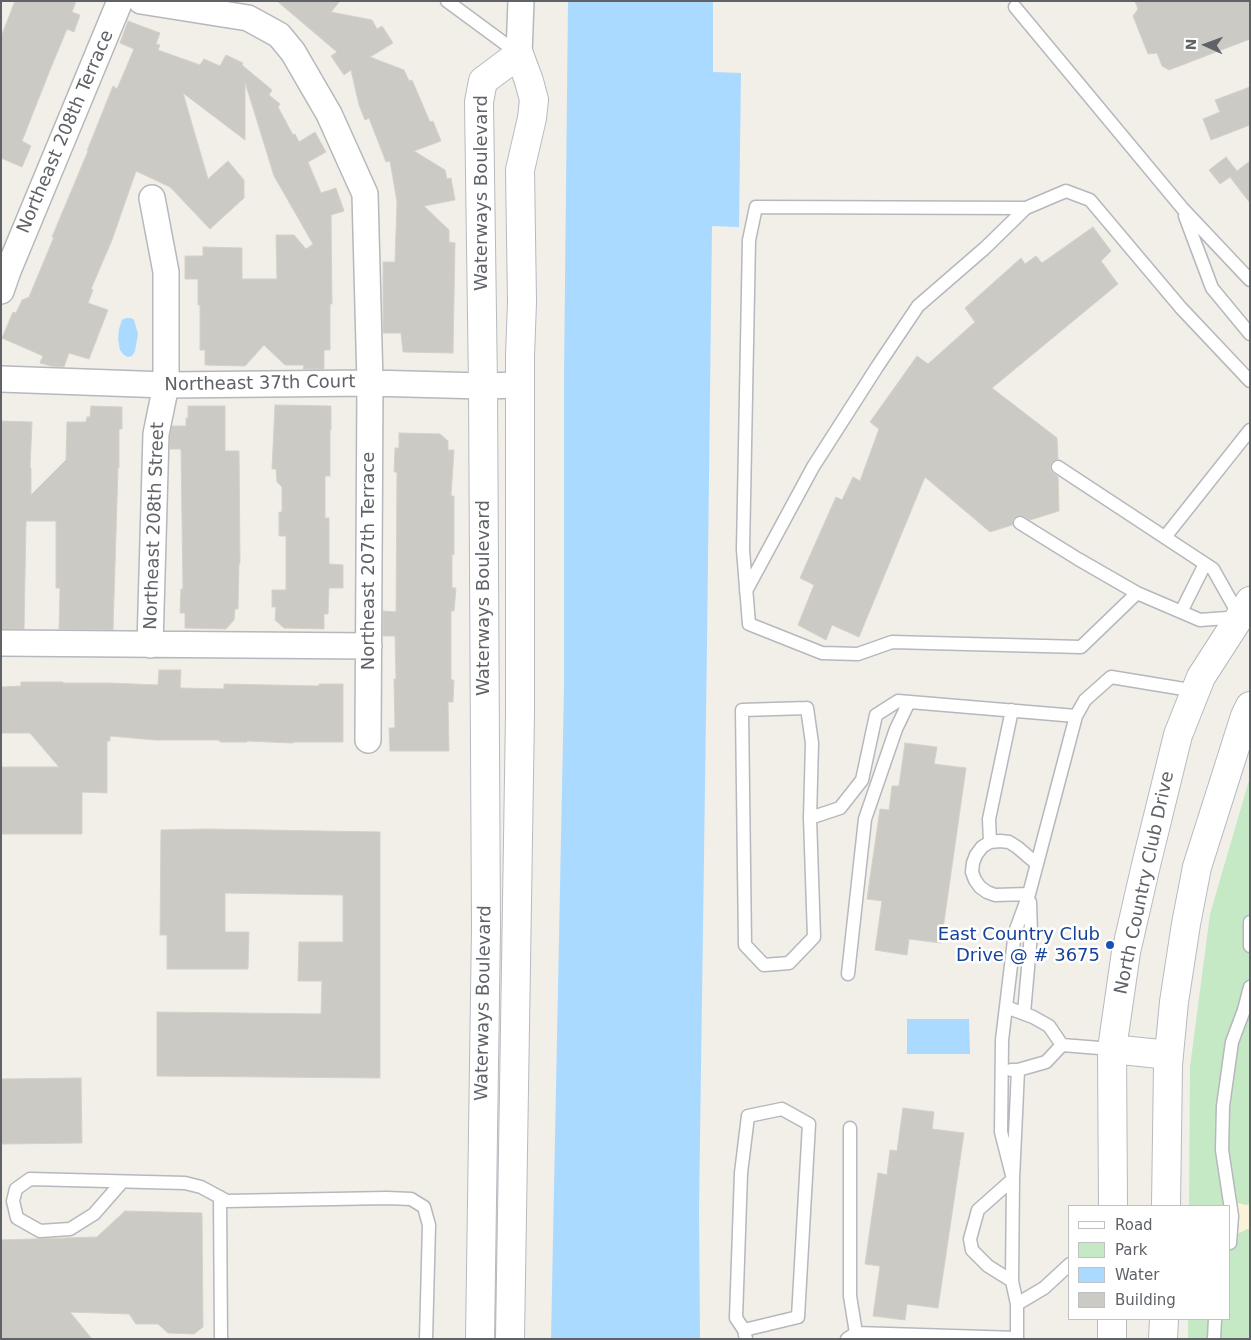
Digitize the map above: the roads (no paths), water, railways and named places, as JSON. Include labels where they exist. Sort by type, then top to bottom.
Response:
[{"type":"street","name":"Northeast 208th Terrace","points":[[1,292],[120,1]]},
{"type":"street","name":"Northeast 207th Terrace","points":[[141,1],[248,18],[279,35],[293,52],[329,114],[365,194],[370,383],[368,740]]},
{"type":"street","points":[[515,6],[519,54]]},
{"type":"street","name":"Waterways Boulevard","points":[[480,1339],[486,936],[480,102],[484,81],[519,54],[534,100],[532,118],[520,170],[522,302],[520,385],[520,714],[510,1339]]},
{"type":"street","name":"Northeast 208th Street","points":[[150,645],[156,434],[166,385],[166,272],[152,198]]},
{"type":"street","name":"Northeast 37th Court","points":[[1,380],[166,385],[370,383],[520,385]]},
{"type":"street","name":"North Country Club Drive","points":[[1113,1205],[1112,1049],[1126,952],[1178,735],[1201,677],[1246,612]]},
{"type":"street","points":[[1,643],[369,646]]},
{"type":"street","points":[[1166,1205],[1169,1055],[1174,1002],[1186,924],[1197,867],[1245,716],[1250,706]]},
{"type":"street","points":[[1112,1049],[1169,1055]]},
{"type":"street","points":[[1112,1320],[1112,1339]]},
{"type":"street","points":[[1163,1339],[1164,1320]]},
{"type":"lane","points":[[447,1],[519,54]]},
{"type":"lane","points":[[1015,7],[1183,209],[1250,280]]},
{"type":"lane","points":[[746,591],[813,467],[918,306],[985,248],[1026,208],[1066,190],[1090,200],[1181,308],[1250,381]]},
{"type":"lane","points":[[1026,208],[756,207],[749,240],[743,550],[749,624],[822,653],[858,654],[892,642],[1081,647],[1137,593]]},
{"type":"lane","points":[[1183,209],[1212,288],[1250,334]]},
{"type":"lane","points":[[1165,537],[1250,430]]},
{"type":"lane","points":[[1020,523],[1137,593],[1200,620],[1246,612],[1213,569],[1058,467]]},
{"type":"lane","points":[[1181,612],[1205,564]]},
{"type":"lane","points":[[1013,1180],[1001,1132],[1002,1040],[1015,932],[1029,894],[1076,716],[1085,700],[1111,677],[1196,691]]},
{"type":"lane","points":[[810,818],[840,808],[862,780],[876,716],[898,701],[1076,716]]},
{"type":"lane","points":[[848,974],[865,819],[896,729],[909,702]]},
{"type":"lane","points":[[807,708],[812,743],[810,818],[814,937],[790,963],[764,966],[745,944],[742,710],[807,708]]},
{"type":"lane","points":[[990,842],[989,819],[1012,710]]},
{"type":"lane","points":[[1029,894],[995,895],[986,892],[975,880],[972,872],[973,863],[982,847],[990,842],[1000,840],[1009,842],[1017,847],[1037,864]]},
{"type":"lane","points":[[1024,1013],[1031,934],[1029,894]]},
{"type":"lane","points":[[1250,922],[1250,946]]},
{"type":"lane","points":[[1230,1205],[1222,1150],[1223,1106],[1232,1042],[1244,1010],[1250,986]]},
{"type":"lane","points":[[1006,1007],[1024,1013],[1049,1026],[1062,1045]]},
{"type":"lane","points":[[1062,1045],[1112,1049]]},
{"type":"lane","points":[[1002,1070],[1018,1070],[1046,1062],[1062,1045]]},
{"type":"lane","points":[[850,1128],[850,1296],[852,1336],[1017,1338],[1017,1304],[1012,1281],[1013,1180],[1018,1070]]},
{"type":"lane","points":[[782,1109],[809,1124],[798,1317],[745,1334],[736,1318],[741,1172],[748,1116],[782,1109]]},
{"type":"lane","points":[[122,1182],[94,1214],[70,1229],[40,1231],[17,1218],[13,1201],[16,1189],[30,1179],[185,1184],[201,1187],[227,1201],[411,1199],[424,1206],[429,1225],[426,1339]]},
{"type":"lane","points":[[1012,1281],[988,1266],[972,1250],[970,1239],[978,1210],[1013,1180]]},
{"type":"lane","points":[[220,1197],[221,1339]]},
{"type":"lane","points":[[1231,1209],[1231,1230]]},
{"type":"lane","points":[[1017,1304],[1044,1288],[1068,1266]]},
{"type":"lane","points":[[1214,1339],[1215,1320]]},
{"type":"water","points":[[568,1],[713,1],[713,72],[741,73],[739,227],[712,226],[699,1210],[700,1339],[551,1339],[564,687],[564,376]]},
{"type":"water","points":[[126,318],[134,320],[138,334],[135,351],[132,356],[128,357],[120,350],[118,339],[122,320]]},
{"type":"water","points":[[907,1019],[969,1019],[970,1054],[907,1054]]},
{"type":"place","name":"East Country Club Drive @ # 3675","points":[[1110,945]]}]
